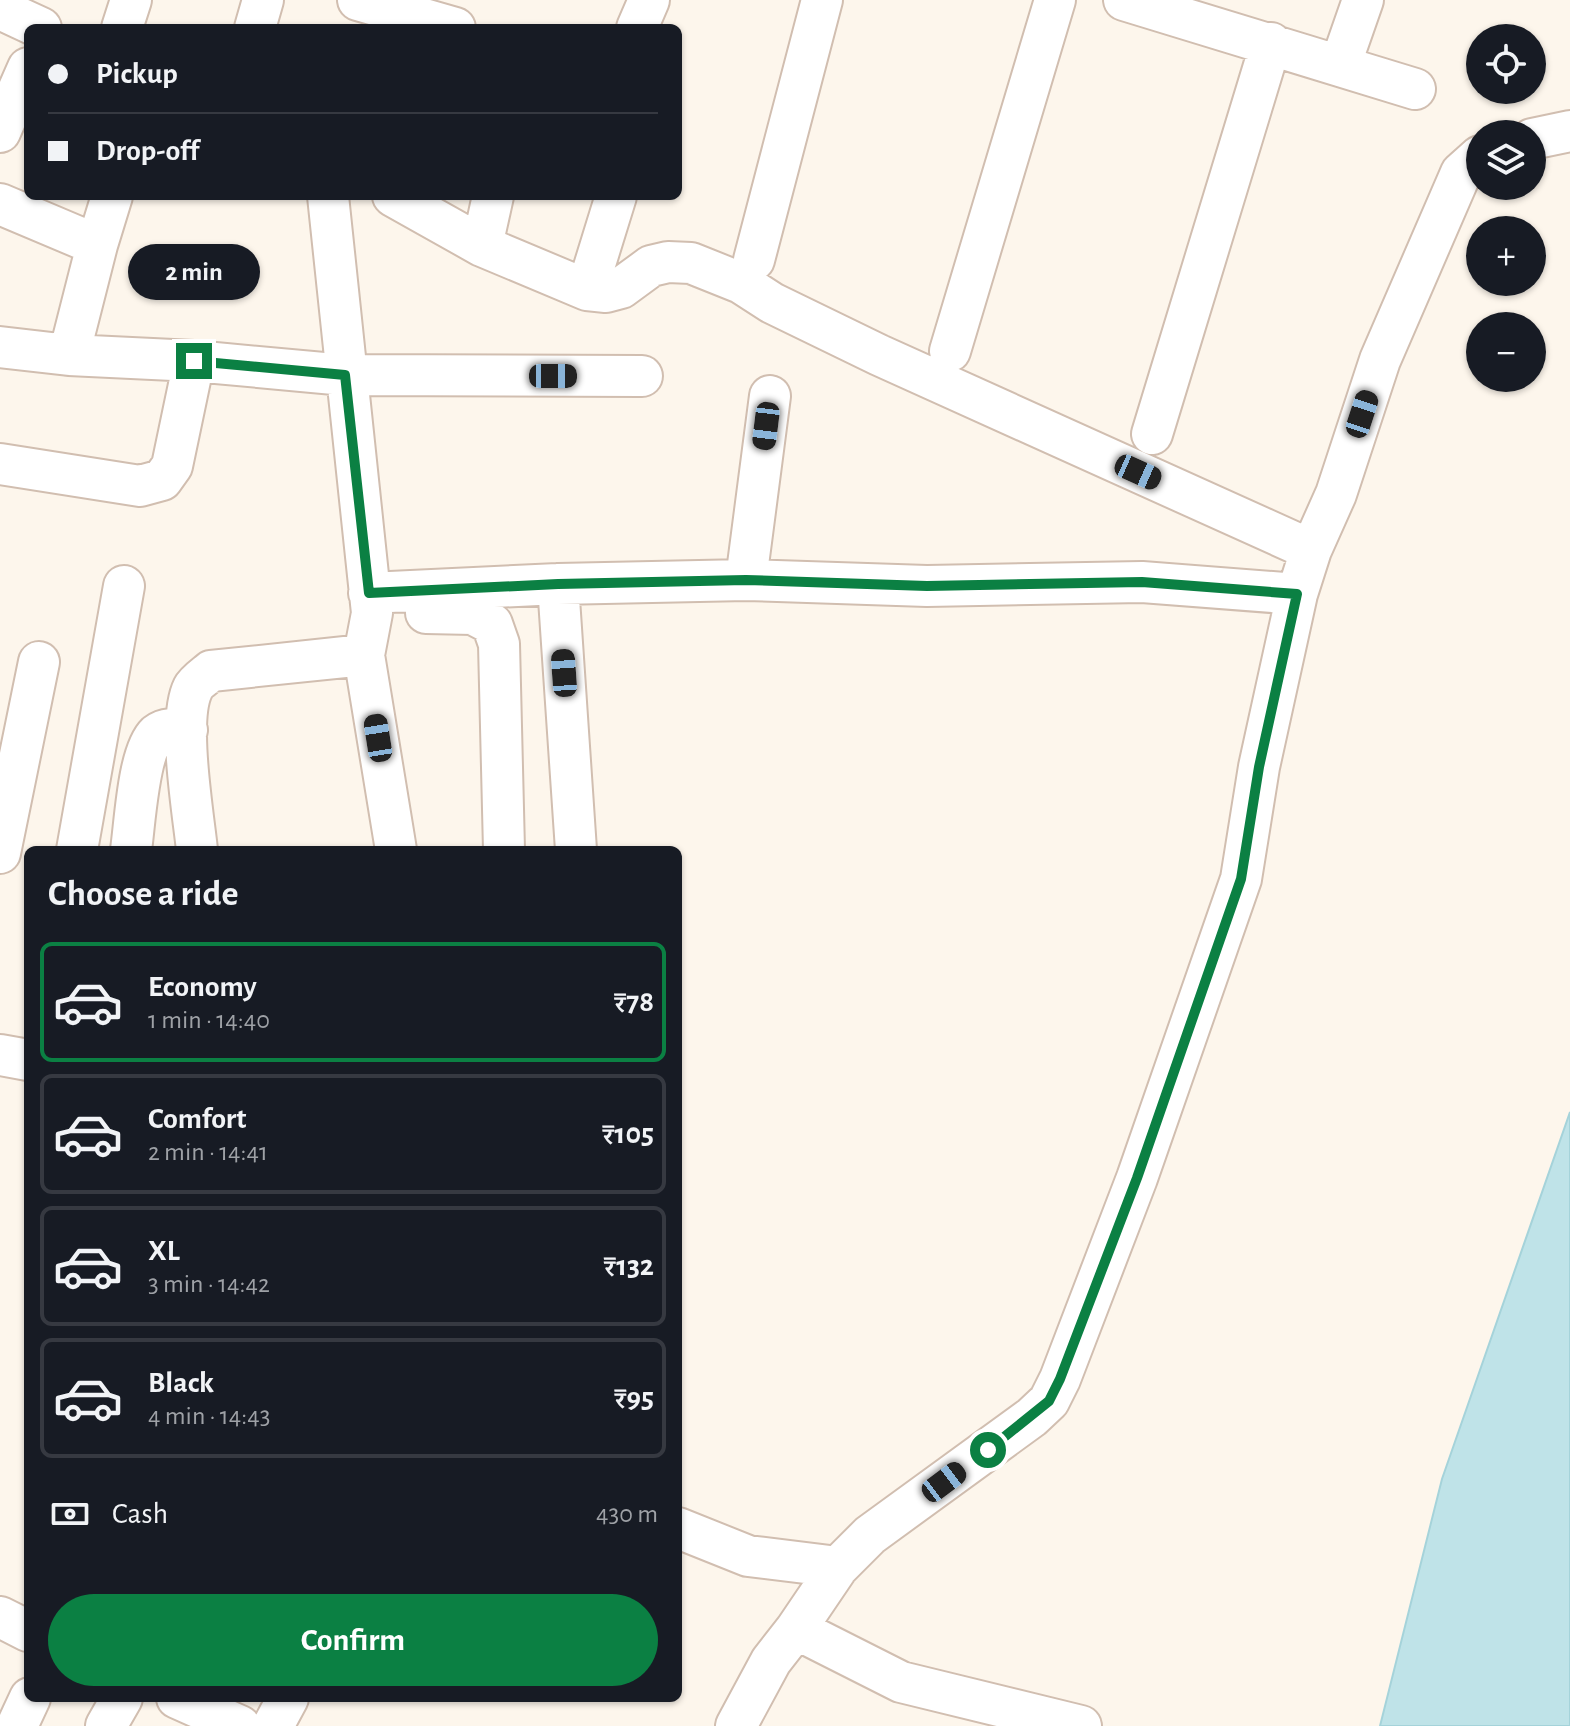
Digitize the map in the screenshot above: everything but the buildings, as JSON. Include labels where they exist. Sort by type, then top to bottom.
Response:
[{"type":"street","points":[[123,24],[131,0]]},
{"type":"street","points":[[256,24],[263,0]]},
{"type":"street","points":[[358,0],[444,24]]},
{"type":"street","points":[[639,24],[649,0]]},
{"type":"street","points":[[754,260],[822,0]]},
{"type":"street","points":[[950,351],[1055,0]]},
{"type":"street","points":[[1340,66],[1363,0]]},
{"type":"street","points":[[1133,1],[1415,89]]},
{"type":"street","points":[[1152,434],[1271,43]]},
{"type":"street","points":[[0,132],[24,77]]},
{"type":"street","points":[[1546,136],[1570,131]]},
{"type":"street","points":[[736,1726],[771,1661],[838,1567],[870,1535],[1032,1417],[1049,1401],[1060,1379],[1137,1178],[1241,879],[1259,767],[1297,594],[1311,550],[1336,494],[1380,360],[1461,173],[1466,169]]},
{"type":"street","points":[[69,355],[111,200]]},
{"type":"street","points":[[328,200],[371,603],[364,655],[395,846]]},
{"type":"street","points":[[400,200],[482,246],[587,290],[606,292],[621,288],[651,266],[668,262],[691,263],[741,283],[772,303],[879,355],[1311,550]]},
{"type":"street","points":[[482,246],[492,200]]},
{"type":"street","points":[[587,290],[615,200]]},
{"type":"street","points":[[24,206],[97,245]]},
{"type":"street","points":[[0,347],[345,375],[642,376]]},
{"type":"street","points":[[0,464],[140,486],[162,480],[172,466],[194,361]]},
{"type":"street","points":[[746,580],[770,396]]},
{"type":"street","points":[[371,603],[558,584],[746,580],[927,586],[1142,582],[1297,594]]},
{"type":"street","points":[[558,584],[576,846]]},
{"type":"street","points":[[78,846],[124,586]]},
{"type":"street","points":[[371,603],[473,614],[492,624],[499,644],[504,846]]},
{"type":"street","points":[[197,846],[187,730],[193,686],[211,671],[364,655]]},
{"type":"street","points":[[0,853],[39,662]]},
{"type":"street","points":[[132,846],[150,743],[159,732],[170,728],[187,730]]},
{"type":"street","points":[[0,1055],[24,1059]]},
{"type":"street","points":[[682,1530],[748,1556],[838,1567]]},
{"type":"street","points":[[0,1617],[24,1629]]},
{"type":"street","points":[[796,1629],[901,1682],[1081,1726]]},
{"type":"street","points":[[17,1726],[28,1702]]},
{"type":"street","points":[[106,1726],[120,1702]]},
{"type":"street","points":[[273,1726],[286,1702]]},
{"type":"water","points":[[1570,1112],[1570,1726],[1380,1726],[1442,1479]]},
{"type":"route","points":[[194,361],[345,375],[369,593],[558,584],[746,580],[927,586],[1142,582],[1297,594],[1259,767],[1241,879],[1137,1178],[1049,1401],[988,1450]]}]
